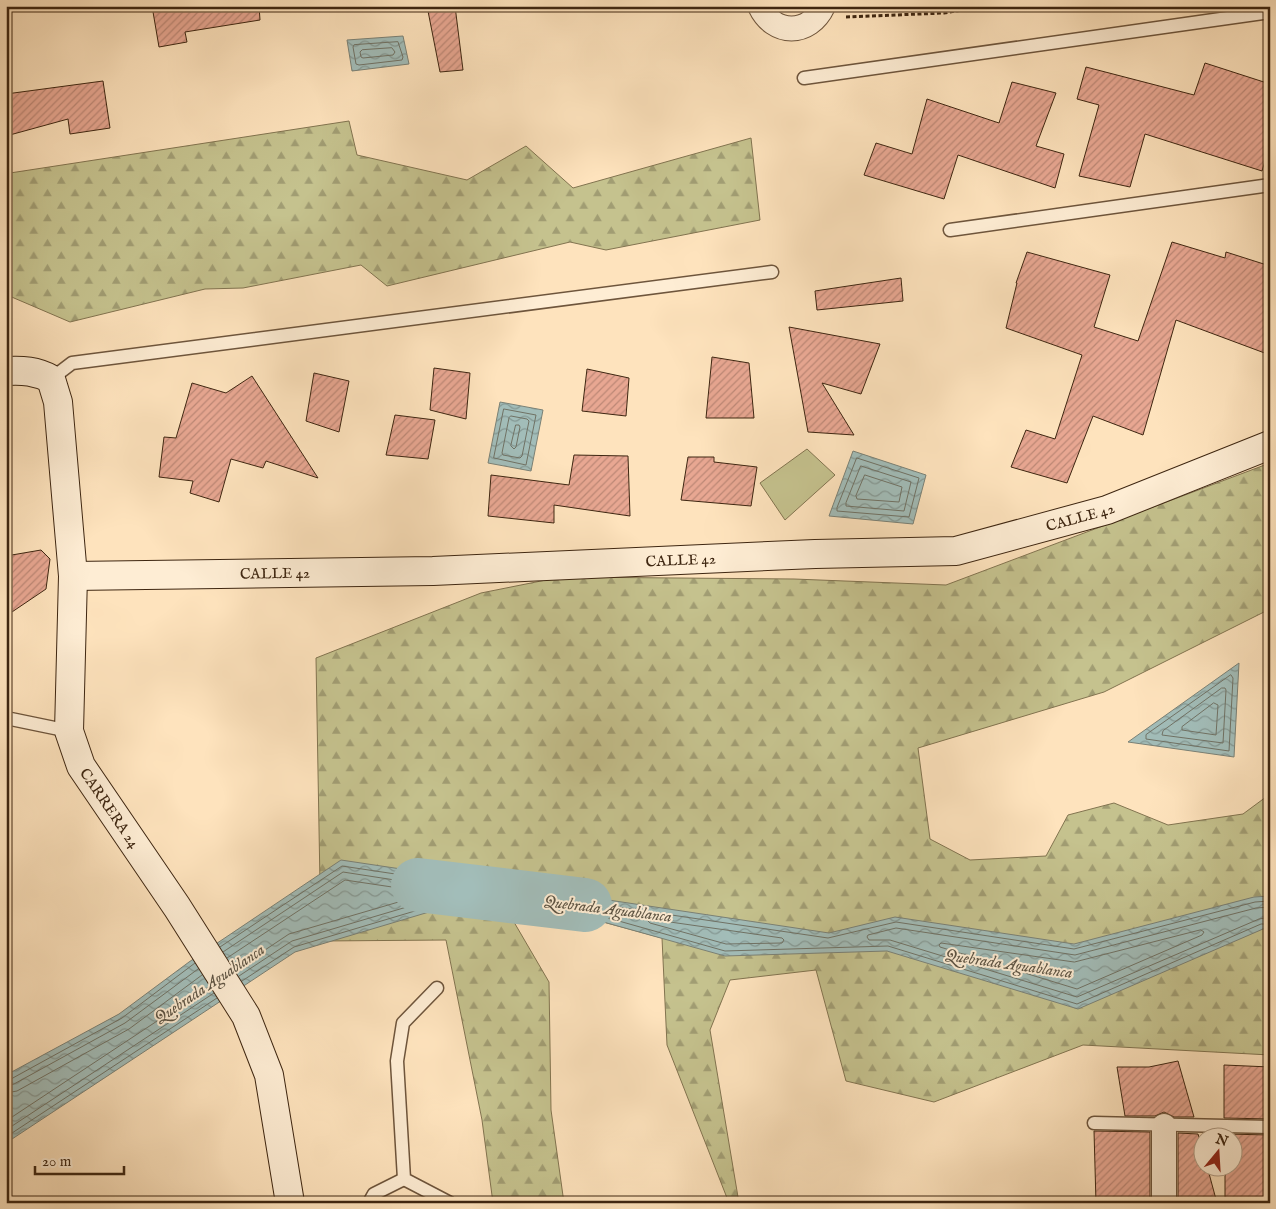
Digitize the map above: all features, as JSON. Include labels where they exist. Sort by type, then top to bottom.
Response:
[{"type":"street","points":[[760,6],[765,16],[776,25],[790,29],[804,27],[819,13]]},
{"type":"street","points":[[6,371],[38,372],[51,379]]},
{"type":"street","name":"CARRERA 24","points":[[51,379],[58,402],[73,576],[69,731],[81,766],[178,907],[246,1016],[270,1075],[290,1203]]},
{"type":"street","name":"CALLE 42","points":[[73,576],[433,571],[815,554],[956,551],[1107,510],[1270,445]]},
{"type":"street","points":[[1164,1126],[1164,1203]]},
{"type":"lane","points":[[804,78],[1270,12]]},
{"type":"lane","points":[[950,230],[1270,185]]},
{"type":"lane","points":[[51,379],[72,363],[772,272]]},
{"type":"lane","points":[[6,718],[69,731]]},
{"type":"lane","points":[[404,1179],[397,1061],[403,1023],[437,988]]},
{"type":"lane","points":[[1094,1123],[1270,1127]]},
{"type":"lane","points":[[369,1203],[374,1194],[404,1179]]},
{"type":"lane","points":[[404,1179],[450,1203]]},
{"type":"path","points":[[819,13],[944,13],[986,6]]},
{"type":"green space","points":[[349,121],[357,155],[467,180],[526,146],[573,188],[751,138],[760,220],[606,250],[570,242],[387,286],[361,265],[243,288],[205,289],[70,322],[7,295],[6,182],[10,173]]},
{"type":"green space","points":[[807,449],[835,475],[785,520],[760,483]]},
{"type":"green space","points":[[1270,463],[1270,609],[1104,692],[918,748],[930,839],[970,860],[1046,856],[1068,815],[1114,803],[1168,825],[1243,814],[1270,794],[1270,1055],[1083,1045],[934,1102],[846,1081],[816,970],[730,980],[710,1030],[739,1203],[729,1203],[667,1045],[662,938],[497,893],[549,982],[551,1110],[564,1203],[493,1203],[482,1120],[446,940],[321,941],[316,658],[481,593],[561,577],[794,579],[946,585]]},
{"type":"water","points":[[403,36],[409,64],[352,71],[347,40]]},
{"type":"water","points":[[500,402],[543,410],[531,471],[488,463]]},
{"type":"water","points":[[853,451],[926,475],[913,524],[829,516]]},
{"type":"water","points":[[1239,663],[1234,757],[1128,742]]},
{"type":"water","points":[[341,860],[829,933],[895,917],[1074,944],[1254,897],[1270,896],[1270,928],[1263,929],[1078,1009],[887,951],[725,956],[496,892],[295,952],[6,1143],[6,1075],[119,1014],[189,962]]},
{"type":"building","points":[[152,6],[259,6],[260,20],[185,32],[187,42],[159,47]]},
{"type":"building","points":[[427,6],[455,6],[463,70],[440,72]]},
{"type":"building","points":[[1205,63],[1270,84],[1270,144],[1262,171],[1145,134],[1130,187],[1079,176],[1099,105],[1077,99],[1086,67],[1194,95]]},
{"type":"building","points":[[103,81],[110,128],[70,134],[68,119],[6,136],[6,94]]},
{"type":"building","points":[[1012,82],[1056,93],[1036,146],[1064,154],[1055,188],[958,155],[944,199],[864,175],[876,143],[912,154],[927,99],[999,123]]},
{"type":"building","points":[[1172,242],[1225,258],[1226,252],[1270,266],[1270,355],[1176,320],[1143,435],[1093,416],[1067,483],[1011,467],[1026,430],[1055,439],[1082,355],[1006,328],[1016,283],[1027,252],[1110,275],[1094,327],[1138,341]]},
{"type":"building","points":[[901,278],[903,301],[817,310],[815,291]]},
{"type":"building","points":[[789,327],[880,344],[861,394],[822,383],[854,435],[808,432]]},
{"type":"building","points":[[712,357],[749,363],[754,418],[706,418]]},
{"type":"building","points":[[434,368],[470,373],[466,419],[430,410]]},
{"type":"building","points":[[587,369],[629,378],[626,416],[582,411]]},
{"type":"building","points":[[314,373],[349,381],[339,432],[306,421]]},
{"type":"building","points":[[252,376],[318,478],[266,461],[263,468],[231,459],[219,502],[190,493],[193,481],[159,477],[164,437],[176,438],[192,383],[226,393]]},
{"type":"building","points":[[395,415],[435,420],[428,459],[386,455]]},
{"type":"building","points":[[574,455],[628,456],[630,516],[554,505],[554,523],[488,516],[491,475],[569,485]]},
{"type":"building","points":[[688,457],[714,457],[714,462],[757,467],[751,506],[681,500]]},
{"type":"building","points":[[41,550],[50,559],[46,589],[6,616],[6,556]]},
{"type":"building","points":[[1178,1061],[1194,1117],[1174,1117],[1164,1112],[1155,1116],[1125,1116],[1117,1067],[1149,1067]]},
{"type":"building","points":[[1224,1065],[1270,1067],[1270,1119],[1224,1118]]},
{"type":"building","points":[[1094,1131],[1150,1132],[1150,1203],[1096,1203]]},
{"type":"building","points":[[1178,1133],[1194,1134],[1194,1176],[1210,1176],[1217,1203],[1178,1203]]},
{"type":"building","points":[[1244,1134],[1270,1135],[1270,1203],[1225,1203],[1225,1176],[1244,1176]]},
{"type":"waterway","name":"Quebrada Aguablanca","points":[[418,885],[585,905]]}]
